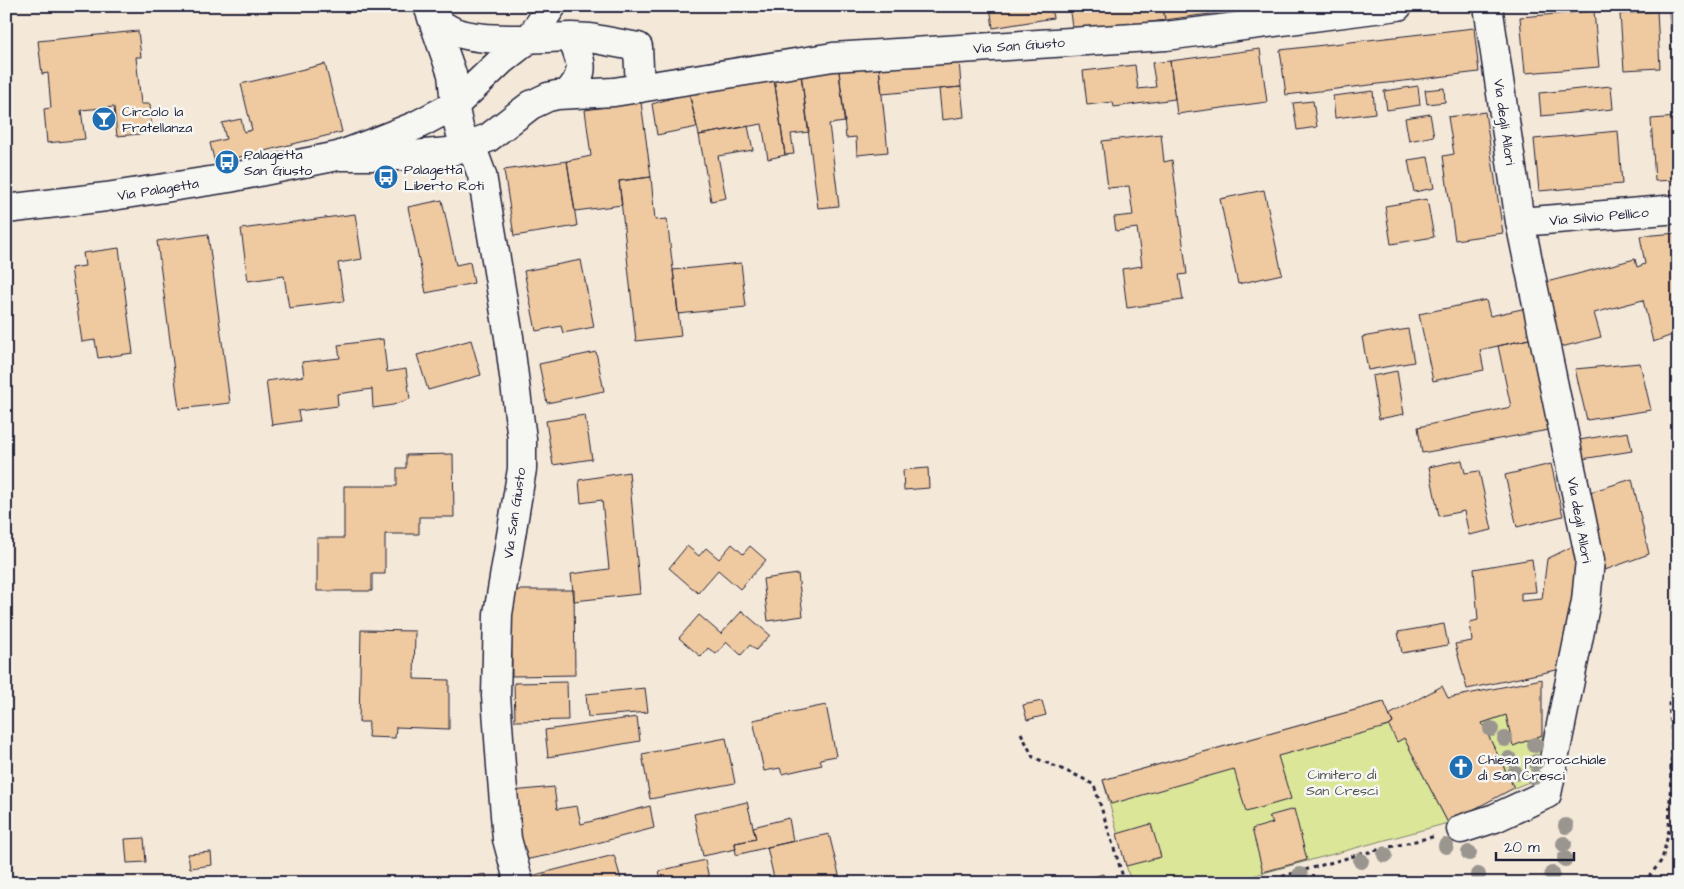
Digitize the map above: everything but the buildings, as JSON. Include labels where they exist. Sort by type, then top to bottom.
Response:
[{"type":"street","points":[[455,105],[502,60],[530,38],[552,6]]},
{"type":"street","name":"Via San Giusto","points":[[471,145],[492,135],[537,102],[548,97],[567,94],[614,92],[833,57],[1166,36],[1398,6]]},
{"type":"street","name":"Via degli Allori","points":[[1460,828],[1495,818],[1548,794],[1586,601],[1590,560],[1520,222],[1488,6]]},
{"type":"street","points":[[430,12],[453,32],[470,36],[590,38],[638,47],[640,88]]},
{"type":"street","name":"Via San Giusto","points":[[430,12],[452,74],[457,122],[462,136],[471,145],[476,154],[484,182],[509,337],[522,439],[522,469],[498,614],[496,696],[507,840],[519,883]]},
{"type":"street","points":[[567,94],[579,79],[582,70],[580,59],[571,37]]},
{"type":"street","name":"Via Palagetta","points":[[6,209],[106,197],[229,178],[338,156],[394,135],[426,121],[455,105]]},
{"type":"street","name":"Via Palagetta","points":[[338,156],[382,157],[438,154],[471,145]]},
{"type":"street","name":"Via Silvio Pellico","points":[[1520,222],[1678,209]]},
{"type":"path","points":[[1644,883],[1662,860],[1669,830],[1672,739],[1669,704],[1678,676]]},
{"type":"path","points":[[1021,733],[1033,757],[1080,776],[1094,785],[1125,883]]},
{"type":"path","points":[[1258,883],[1361,854],[1424,840],[1460,828]]},
{"type":"green space","name":"Cimitero di San Cresci","points":[[1384,702],[1397,742],[1404,738],[1448,823],[1226,883],[1131,883],[1103,780]]},
{"type":"green space","points":[[1506,715],[1513,746],[1542,735],[1544,776],[1514,788],[1482,723]]},
{"type":"place","name":"Circolo la Fratellanza","points":[[104,119]]},
{"type":"place","name":"Palagetta San Giusto","points":[[227,162]]},
{"type":"place","name":"Palagetta Liberto Roti","points":[[386,177]]},
{"type":"place","name":"Chiesa parrocchiale di San Cresci","points":[[1461,767]]}]
